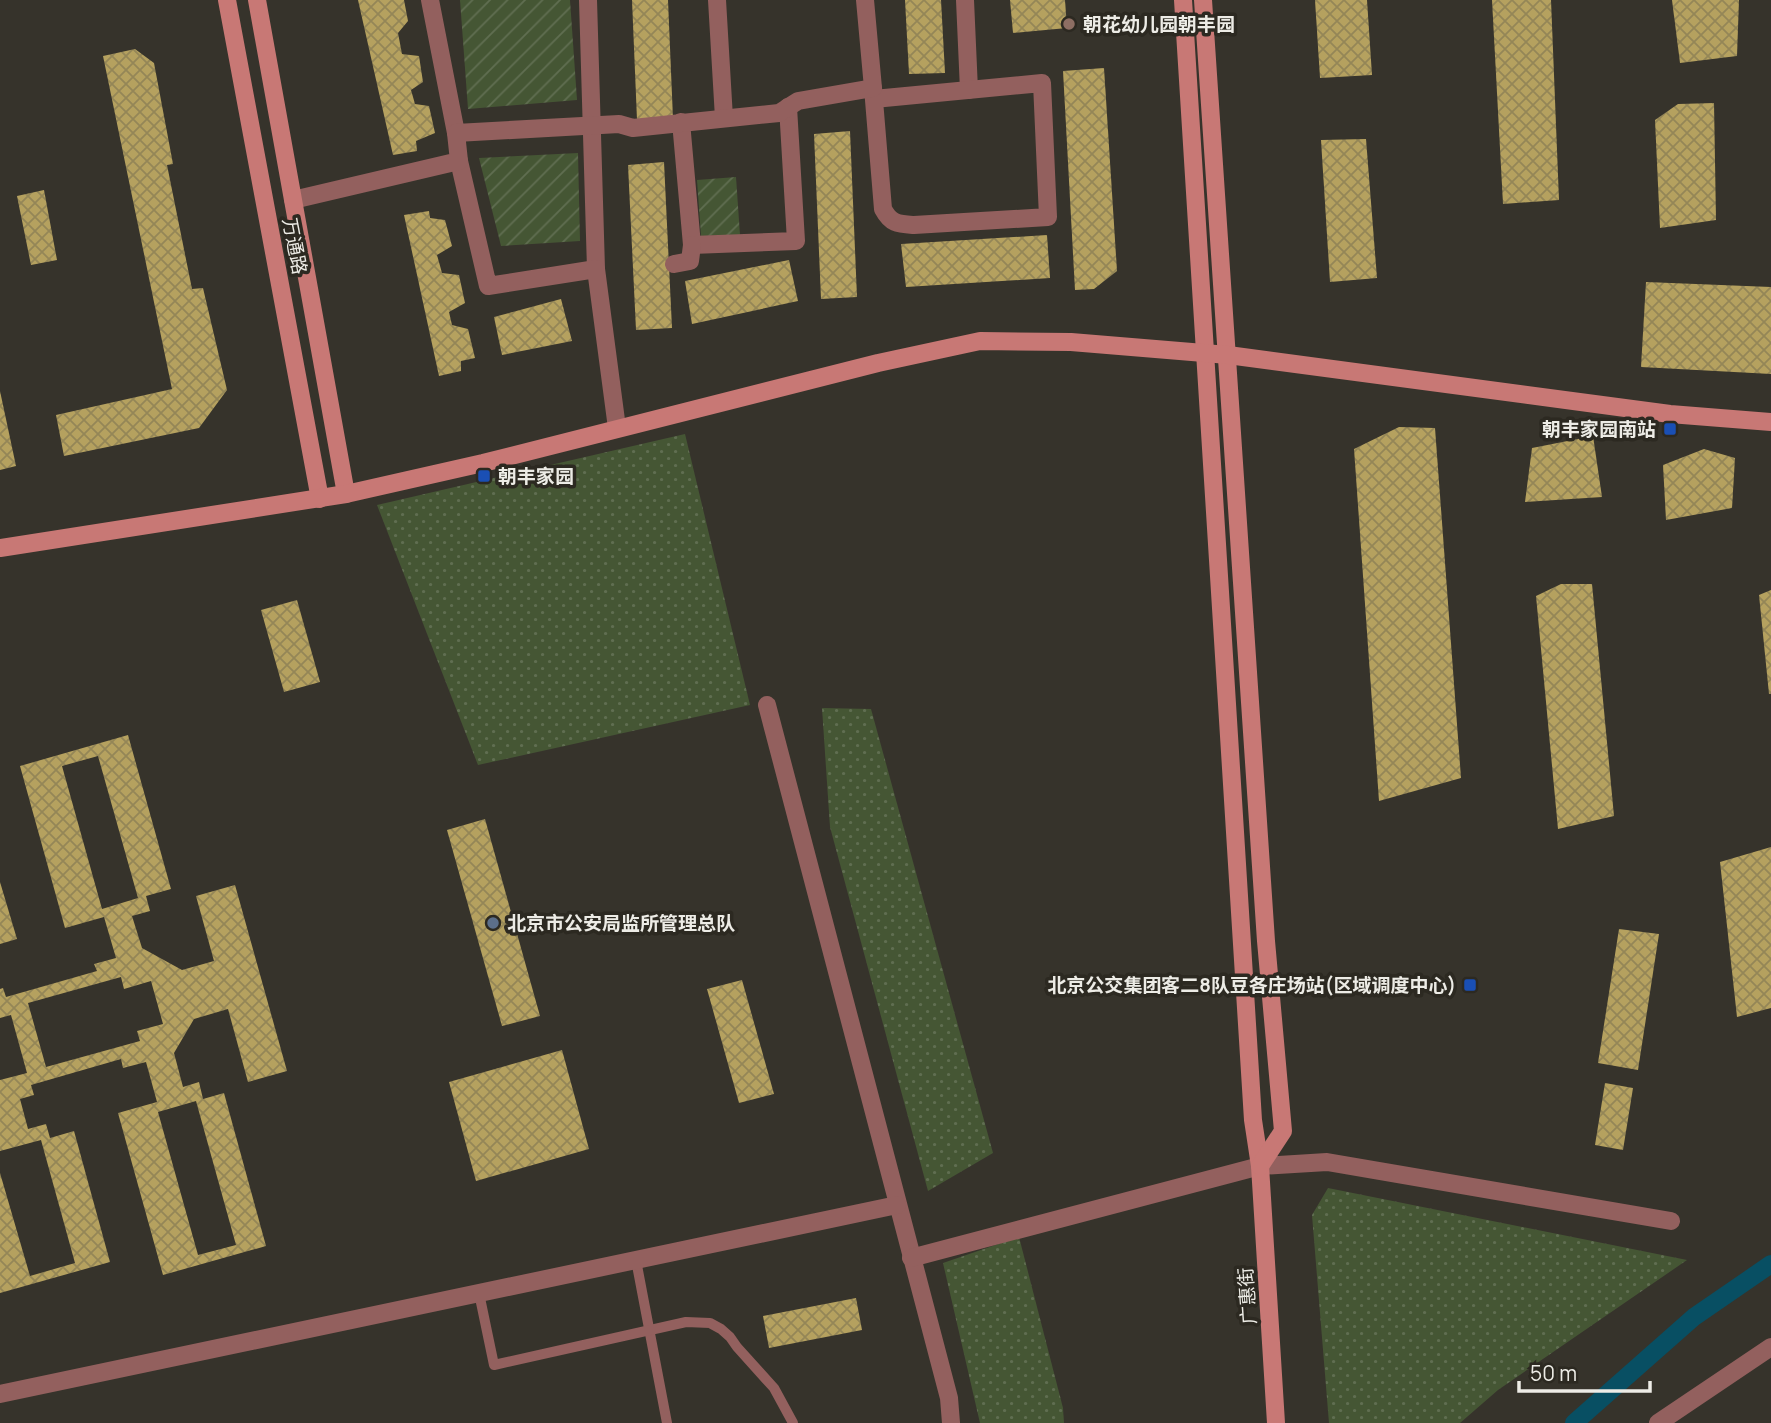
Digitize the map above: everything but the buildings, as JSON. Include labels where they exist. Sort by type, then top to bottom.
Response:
[{"type":"street","name":"万通路","points":[[227,0],[320,499]]},
{"type":"street","name":"万通路","points":[[257,0],[346,494]]},
{"type":"street","points":[[430,0],[459,161],[488,286],[596,269]]},
{"type":"street","points":[[588,0],[596,269],[617,428]]},
{"type":"street","points":[[718,0],[724,118]]},
{"type":"street","points":[[456,133],[619,124],[633,128],[779,113],[798,101],[873,93],[969,90],[1042,83],[1048,217],[914,225],[894,224],[888,218],[883,209],[873,93],[865,0]]},
{"type":"street","points":[[965,0],[969,90]]},
{"type":"street","name":"广惠街","points":[[1183,0],[1253,1120],[1259,1166],[1276,1423]]},
{"type":"street","points":[[1203,0],[1266,942],[1283,1130],[1259,1166]]},
{"type":"street","points":[[692,244],[796,242],[788,107]]},
{"type":"street","points":[[674,264],[690,261],[692,244],[681,122]]},
{"type":"street","points":[[293,200],[459,161]]},
{"type":"street","points":[[0,548],[346,494],[482,463],[878,363],[981,341],[1071,342],[1228,355],[1670,414],[1771,422]]},
{"type":"street","points":[[767,705],[949,1398],[951,1423]]},
{"type":"street","points":[[912,1258],[1259,1166],[1327,1162],[1671,1221]]},
{"type":"street","points":[[0,1394],[897,1205]]},
{"type":"street","points":[[1658,1423],[1771,1347]]},
{"type":"lane","points":[[636,1260],[667,1423]]},
{"type":"lane","points":[[479,1293],[494,1364],[698,1321],[721,1329],[774,1388],[793,1423]]},
{"type":"green space","points":[[460,0],[570,0],[577,100],[468,109]]},
{"type":"green space","points":[[578,153],[580,241],[501,246],[479,158]]},
{"type":"green space","points":[[736,177],[740,235],[701,236],[697,180]]},
{"type":"green space","points":[[685,434],[750,705],[478,765],[377,505]]},
{"type":"green space","points":[[822,708],[871,709],[993,1153],[928,1191],[830,827]]},
{"type":"green space","points":[[1328,1188],[1687,1260],[1498,1390],[1460,1423],[1329,1423],[1312,1215]]},
{"type":"green space","points":[[1019,1237],[1063,1408],[1064,1423],[980,1423],[943,1263]]},
{"type":"waterway","points":[[1574,1423],[1694,1317],[1771,1264]]},
{"type":"place","name":"朝花幼儿园朝丰园","points":[[1069,24]]},
{"type":"place","name":"朝丰家园南站","points":[[1670,429]]},
{"type":"place","name":"朝丰家园","points":[[484,476]]},
{"type":"place","name":"北京市公安局监所管理总队","points":[[493,923]]},
{"type":"place","name":"北京公交集团客二8队豆各庄场站(区域调度中心)","points":[[1470,985]]}]
